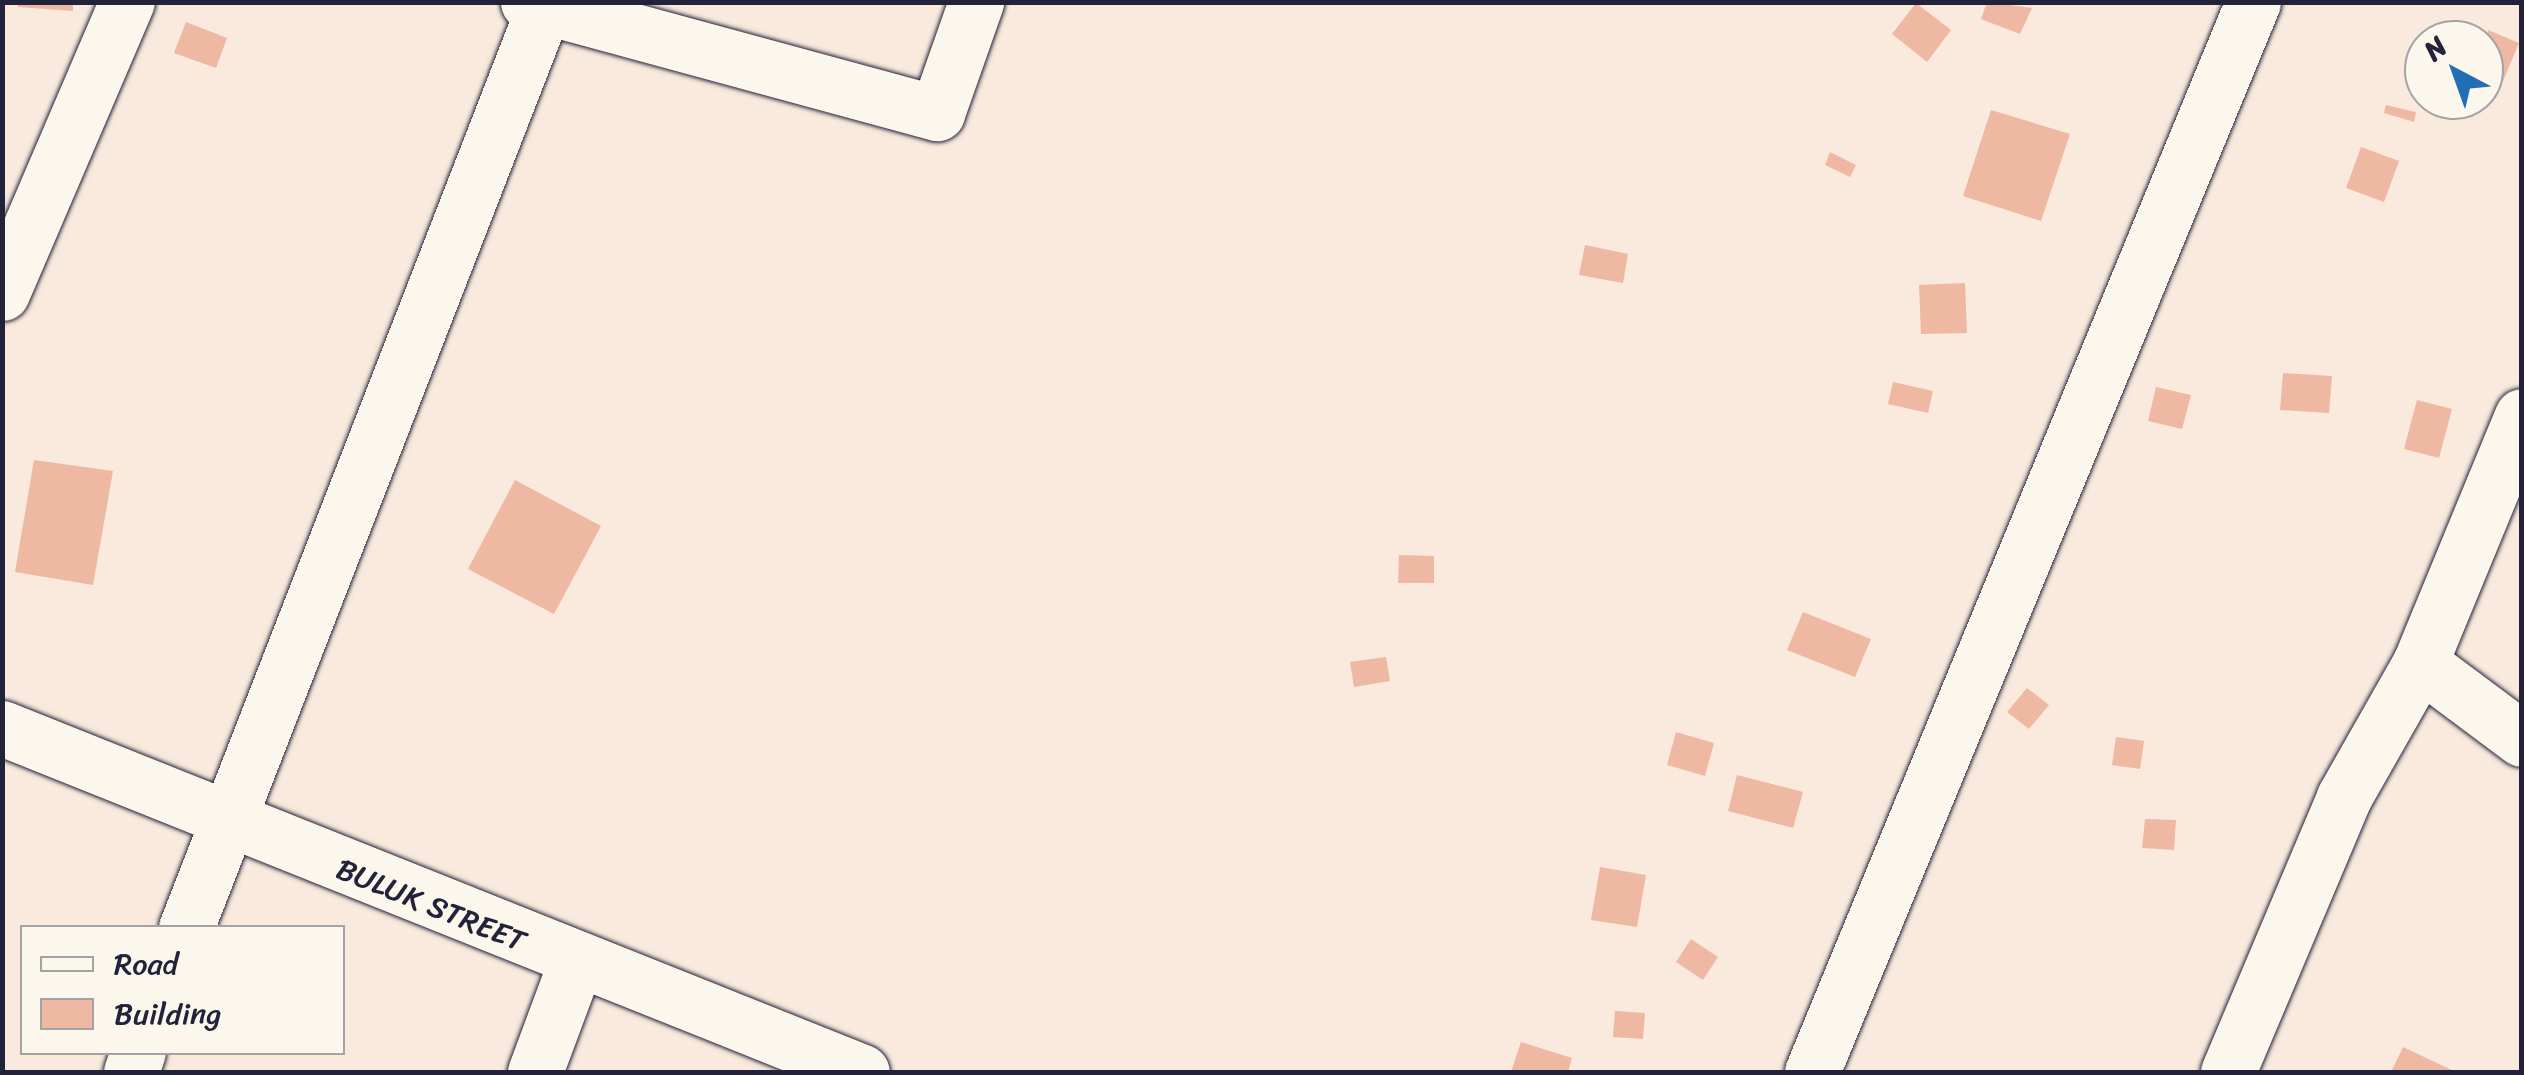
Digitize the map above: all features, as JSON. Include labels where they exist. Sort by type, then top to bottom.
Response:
[{"type":"street","points":[[2,293],[127,2]]},
{"type":"street","points":[[187,925],[539,5],[937,113],[976,2]]},
{"type":"street","points":[[1812,1072],[2254,2]]},
{"type":"street","points":[[2228,1072],[2344,797],[2420,663],[2522,416]]},
{"type":"street","points":[[2420,663],[2522,739]]},
{"type":"street","name":"BULUK STREET","points":[[2,728],[226,824],[862,1072]]},
{"type":"street","points":[[535,1072],[576,962]]},
{"type":"building","points":[[18,2],[73,2],[73,11],[18,7]]},
{"type":"building","points":[[1987,2],[2032,8],[2020,34],[1981,19]]},
{"type":"building","points":[[1916,3],[1951,30],[1927,62],[1892,34]]},
{"type":"building","points":[[186,22],[227,38],[216,68],[174,53]]},
{"type":"building","points":[[2504,37],[2519,43],[2504,79]]},
{"type":"building","points":[[2386,105],[2404,109],[2404,119],[2384,113]]},
{"type":"building","points":[[1991,110],[2070,134],[2041,221],[1963,196]]},
{"type":"building","points":[[2361,147],[2399,161],[2384,202],[2346,188]]},
{"type":"building","points":[[1830,152],[1856,165],[1850,177],[1825,165]]},
{"type":"building","points":[[1585,245],[1628,254],[1623,283],[1579,275]]},
{"type":"building","points":[[1965,283],[1967,333],[1921,334],[1919,285]]},
{"type":"building","points":[[2283,373],[2332,376],[2329,413],[2280,410]]},
{"type":"building","points":[[1893,382],[1933,391],[1928,413],[1888,404]]},
{"type":"building","points":[[2156,387],[2191,395],[2182,429],[2148,421]]},
{"type":"building","points":[[2417,400],[2452,409],[2439,458],[2404,449]]},
{"type":"building","points":[[34,460],[113,471],[93,585],[15,572]]},
{"type":"building","points":[[515,480],[601,526],[554,614],[468,569]]},
{"type":"building","points":[[1399,555],[1434,556],[1434,583],[1398,583]]},
{"type":"building","points":[[1803,612],[1871,639],[1855,677],[1787,650]]},
{"type":"building","points":[[1386,657],[1390,681],[1354,687],[1350,662]]},
{"type":"building","points":[[2027,688],[2049,705],[2029,729],[2007,712]]},
{"type":"building","points":[[1676,732],[1714,743],[1705,776],[1667,765]]},
{"type":"building","points":[[2116,737],[2144,741],[2140,769],[2112,765]]},
{"type":"building","points":[[1737,775],[1803,792],[1793,828],[1728,811]]},
{"type":"building","points":[[2145,819],[2176,820],[2174,850],[2142,848]]},
{"type":"building","points":[[1600,867],[1646,875],[1637,927],[1591,920]]},
{"type":"building","points":[[1691,939],[1718,957],[1703,980],[1676,962]]},
{"type":"building","points":[[1615,1011],[1645,1013],[1643,1039],[1613,1037]]},
{"type":"building","points":[[1521,1042],[1572,1058],[1568,1072],[1511,1072]]},
{"type":"building","points":[[2403,1047],[2456,1072],[2391,1072]]}]
